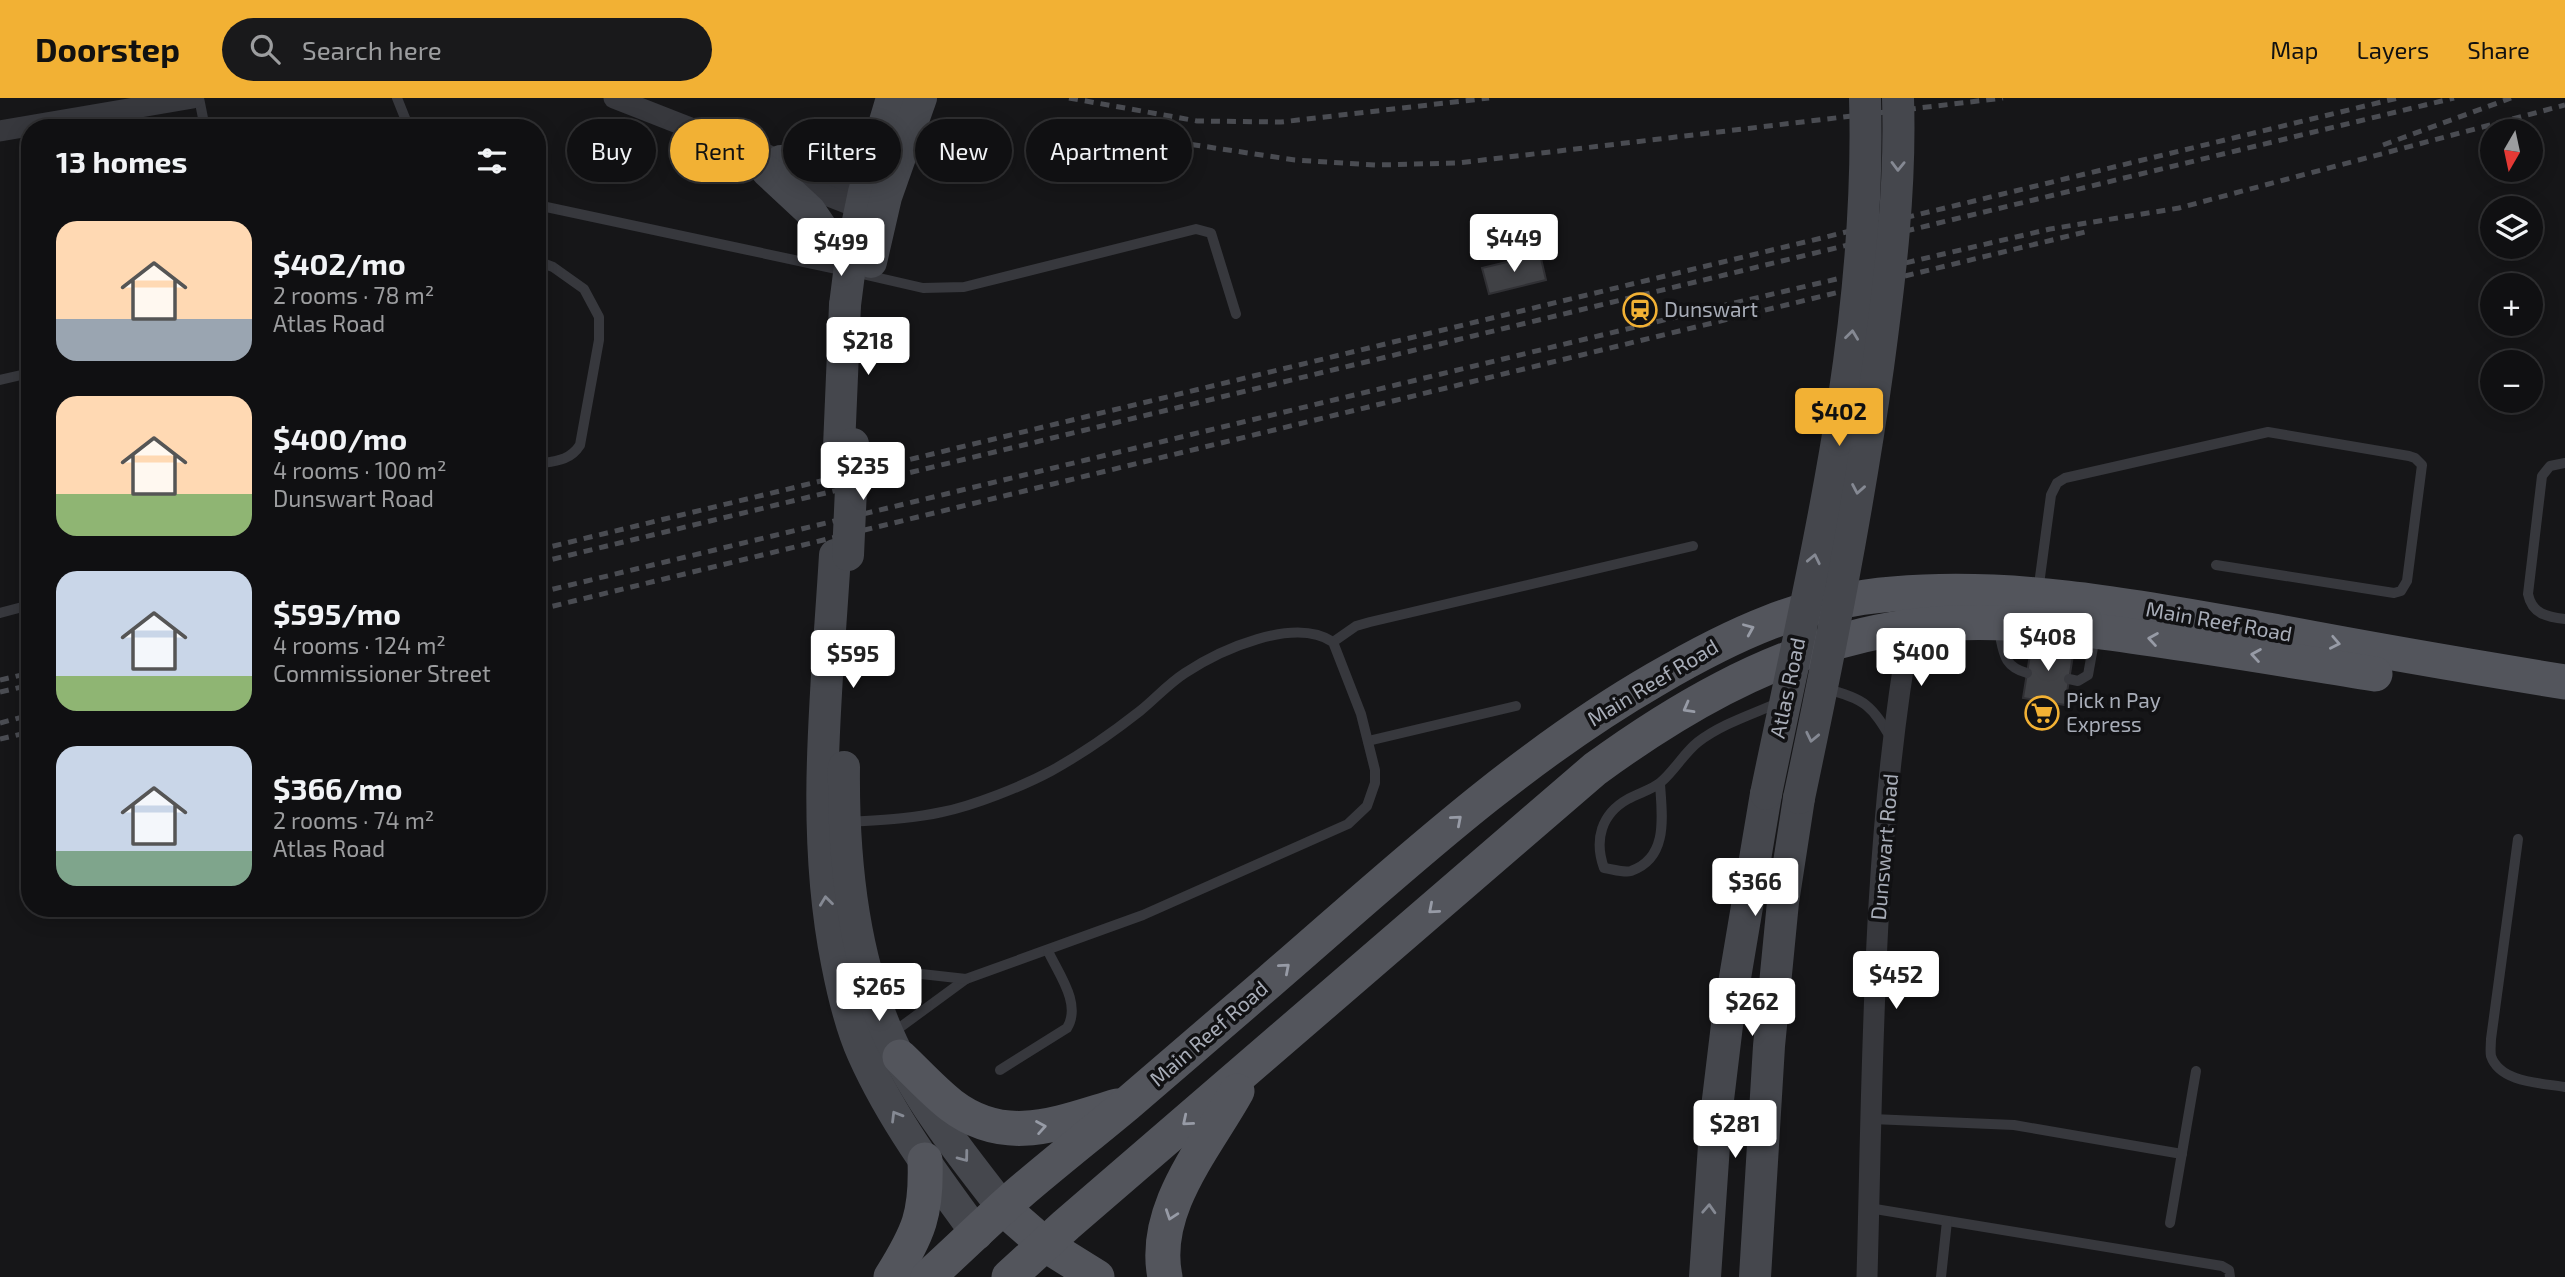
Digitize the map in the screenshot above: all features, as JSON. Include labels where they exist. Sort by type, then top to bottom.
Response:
[{"type":"main road","name":"Atlas Road","points":[[1705,1277],[1714,1140],[1727,1025],[1766,794],[1820,530],[1849,358],[1861,245],[1866,98]]},
{"type":"main road","name":"Atlas Road","points":[[1755,1277],[1769,1045],[1783,902],[1799,799],[1821,696],[1869,430],[1889,284],[1897,178],[1898,98]]},
{"type":"main road","points":[[774,166],[838,156],[898,113]]},
{"type":"main road","points":[[898,113],[852,276],[828,918],[849,1016],[862,1053],[879,1087],[976,1234],[1016,1275]]},
{"type":"main road","points":[[774,166],[810,211],[852,276]]},
{"type":"main road","name":"Main Reef Road","points":[[928,1277],[1003,1208],[1487,794],[1629,694],[1740,633],[1777,618],[1851,600],[1934,591],[1998,608],[2182,615],[2420,659],[2565,682]]},
{"type":"main road","name":"Main Reef Road","points":[[1016,1275],[1044,1244],[1550,807],[1648,730],[1758,671],[1815,648],[1866,634],[1939,624],[1998,608]]},
{"type":"main road","name":"Main Reef Road","points":[[2036,609],[2096,630],[2565,705]]},
{"type":"main road","points":[[833,823],[865,968],[894,1046],[930,1111],[1003,1208],[1044,1244],[1097,1277]]},
{"type":"main road","points":[[894,1046],[951,1105],[982,1124],[1026,1129],[1054,1125],[1130,1102]]},
{"type":"main road","points":[[1165,1277],[1163,1244],[1168,1220],[1181,1187],[1249,1069]]},
{"type":"main road","points":[[891,1277],[917,1234],[926,1187],[925,1160]]},
{"type":"street","points":[[78,119],[194,98]]},
{"type":"street","points":[[614,98],[711,136],[721,147],[873,204]]},
{"type":"street","points":[[0,131],[21,128]]},
{"type":"street","name":"Dunswart Road","points":[[1867,1277],[1877,939],[1894,744],[1910,627]]},
{"type":"lane","points":[[199,98],[203,119]]},
{"type":"lane","points":[[397,98],[405,119]]},
{"type":"lane","points":[[546,207],[923,288],[964,287],[1196,229],[1205,230],[1211,233],[1236,314]]},
{"type":"lane","points":[[546,264],[584,289],[599,317],[599,340],[580,445],[575,454],[566,459],[546,462]]},
{"type":"lane","points":[[0,380],[21,375]]},
{"type":"lane","points":[[2036,609],[2051,495],[2057,482],[2065,478],[2268,432],[2409,456],[2423,465],[2407,580],[2401,591],[2394,593],[2216,565]]},
{"type":"lane","points":[[2565,463],[2550,466],[2542,476],[2528,594],[2530,603],[2540,614],[2565,620]]},
{"type":"lane","points":[[1334,642],[1356,626],[1370,622],[1693,546]]},
{"type":"lane","points":[[0,612],[21,607]]},
{"type":"lane","points":[[1998,608],[2008,664],[2015,670],[2027,673]]},
{"type":"lane","points":[[2068,679],[2078,681],[2088,675],[2096,630]]},
{"type":"lane","points":[[833,823],[915,817],[944,812],[1022,785],[1052,771],[1087,749],[1138,712],[1183,674],[1227,650],[1300,631],[1323,635],[1334,642],[1368,741],[1375,770],[1375,783],[1367,806],[1348,824],[1143,915],[966,979],[894,1046]]},
{"type":"lane","points":[[1660,784],[1661,839],[1651,859],[1630,872],[1604,868],[1599,853],[1601,829],[1610,813],[1627,799],[1660,784],[1697,743],[1726,726],[1802,693],[1819,688],[1843,693],[1863,702],[1875,712],[1894,744]]},
{"type":"lane","points":[[1368,741],[1516,706]]},
{"type":"lane","points":[[2518,839],[2491,1056],[2499,1068],[2511,1076],[2565,1087]]},
{"type":"lane","points":[[1000,1070],[1067,1028],[1072,1021],[1071,1000],[1048,951]]},
{"type":"lane","points":[[865,968],[966,979]]},
{"type":"lane","points":[[2169,1223],[2196,1071]]},
{"type":"lane","points":[[1872,1119],[2014,1125],[2182,1154]]},
{"type":"lane","points":[[1869,1208],[2222,1266],[2229,1270],[2230,1277]]},
{"type":"lane","points":[[1941,1277],[1947,1221]]},
{"type":"building","points":[[1540,254],[1546,280],[1489,294],[1482,268]]},
{"type":"building","points":[[2032,642],[2074,649],[2065,705],[2023,698]]},
{"type":"railway","points":[[1069,98],[1197,121],[1281,122],[1489,98]]},
{"type":"railway","points":[[1192,145],[1295,160],[1376,165],[1458,163],[2003,98]]},
{"type":"railway","points":[[546,548],[2398,98]]},
{"type":"railway","points":[[546,561],[2454,98]]},
{"type":"railway","points":[[2383,145],[2511,98]]},
{"type":"railway","points":[[546,591],[2050,229],[2179,208],[2565,105]]},
{"type":"railway","points":[[546,608],[2085,232]]},
{"type":"railway","points":[[0,680],[21,675]]},
{"type":"railway","points":[[0,692],[21,687]]},
{"type":"railway","points":[[0,723],[21,717]]},
{"type":"railway","points":[[0,739],[21,734]]},
{"type":"place","name":"Dunswart","points":[[1640,310]]},
{"type":"place","name":"Pick n Pay Express","points":[[2042,713]]}]
